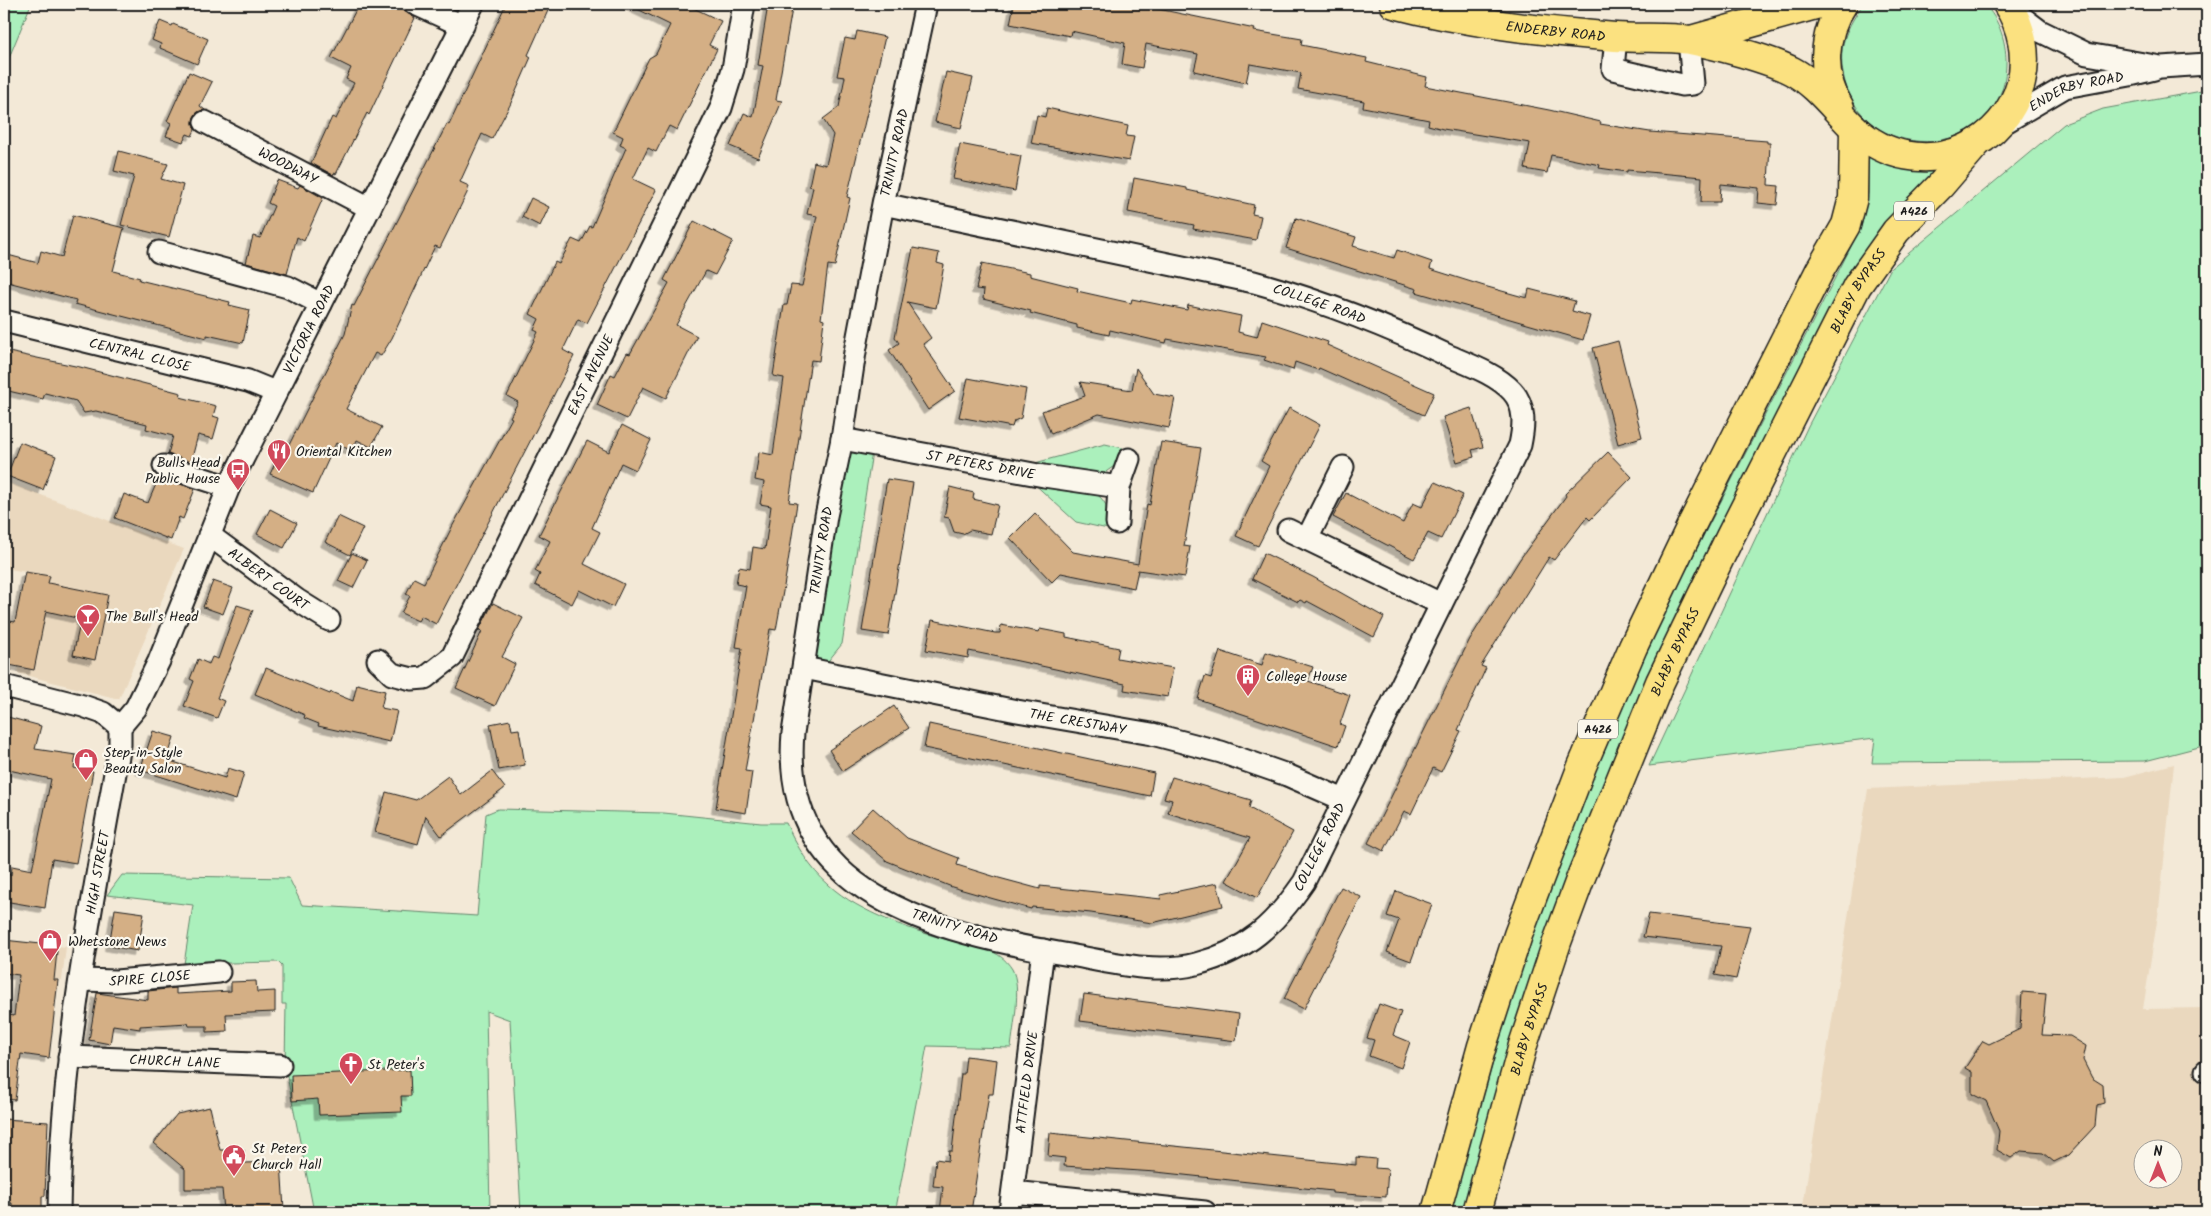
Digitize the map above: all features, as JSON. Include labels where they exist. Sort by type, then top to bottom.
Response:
[{"type":"main road","name":"ENDERBY ROAD","points":[[1394,4],[1466,20],[1616,37],[1689,40]]},
{"type":"main road","points":[[1689,40],[1819,4]]},
{"type":"main road","points":[[1843,4],[1834,20],[1826,52],[1829,85],[1849,122]]},
{"type":"main road","name":"BLABY BYPASS","points":[[1477,1212],[1523,1045],[1557,942],[1588,859],[1660,682],[1726,545],[1857,286],[1896,231],[1987,135],[2016,98],[2024,67],[2022,39],[2009,6]]},
{"type":"main road","points":[[1689,40],[1759,59],[1792,71],[1816,89],[1849,122],[1884,149],[1920,158],[1953,154],[1987,135]]},
{"type":"main road","name":"A426","points":[[1436,1212],[1479,1055],[1512,954],[1582,766],[1633,647],[1692,524],[1820,270],[1846,225],[1853,198],[1849,122]]},
{"type":"street","points":[[415,4],[463,26]]},
{"type":"street","name":"VICTORIA ROAD","points":[[120,727],[136,708],[159,662],[229,488],[275,392],[473,4]]},
{"type":"street","name":"EAST AVENUE","points":[[378,660],[392,674],[412,679],[425,678],[452,657],[721,108],[733,69],[744,4]]},
{"type":"street","name":"TRINITY ROAD","points":[[926,4],[883,204],[855,352],[842,439],[826,516],[790,760],[794,786],[801,811],[816,841],[836,866],[860,887],[889,904],[913,914],[962,930],[1043,950]]},
{"type":"street","name":"ENDERBY ROAD","points":[[2009,6],[2040,31],[2088,54],[2161,66],[2207,64]]},
{"type":"street","points":[[1616,37],[1613,70],[1682,85],[1693,84],[1689,40]]},
{"type":"street","name":"ENDERBY ROAD","points":[[1987,135],[2065,87],[2130,75],[2161,66]]},
{"type":"street","name":"WOODWAY","points":[[205,122],[370,208]]},
{"type":"street","name":"COLLEGE ROAD","points":[[883,204],[1254,282],[1298,294],[1392,329],[1496,379],[1512,391],[1520,404],[1524,423],[1520,445],[1304,882],[1285,910],[1265,931],[1233,951],[1194,964],[1154,968],[1043,950]]},
{"type":"street","points":[[159,252],[288,287],[321,304]]},
{"type":"street","name":"CENTRAL CLOSE","points":[[4,321],[248,381],[275,392]]},
{"type":"street","name":"ST PETERS DRIVE","points":[[842,439],[1034,475],[1119,487]]},
{"type":"street","points":[[1117,523],[1119,487],[1129,459]]},
{"type":"street","points":[[164,466],[229,488]]},
{"type":"street","points":[[1308,539],[1343,467]]},
{"type":"street","points":[[1288,530],[1441,604]]},
{"type":"street","name":"ALBERT COURT","points":[[209,535],[297,600],[329,620]]},
{"type":"street","name":"THE CRESTWAY","points":[[804,668],[1016,711],[1152,734],[1221,752],[1287,776],[1344,800]]},
{"type":"street","points":[[4,686],[103,713],[120,727]]},
{"type":"street","name":"HIGH STREET","points":[[59,1212],[69,1057],[120,745],[120,727]]},
{"type":"street","name":"ATTFIELD DRIVE","points":[[1011,1202],[1043,950]]},
{"type":"street","name":"SPIRE CLOSE","points":[[81,980],[116,981],[218,972]]},
{"type":"street","name":"CHURCH LANE","points":[[69,1057],[280,1065]]},
{"type":"street","points":[[1011,1202],[1205,1212]]},
{"type":"shaded area","points":[[4,481],[184,549],[119,699],[17,673],[27,621],[23,587],[26,572],[4,568]]},
{"type":"shaded area","points":[[2174,764],[2159,909],[2143,1009],[2207,1008],[2207,1212],[1802,1212],[1868,789],[2124,777]]},
{"type":"shaded area","points":[[4,940],[66,947],[62,980],[4,973]]},
{"type":"green space","points":[[4,4],[31,4],[4,70]]},
{"type":"green space","points":[[1863,4],[1984,4],[1994,17],[2004,41],[2006,66],[1999,97],[1983,120],[1960,134],[1933,141],[1906,139],[1880,129],[1859,110],[1845,82],[1842,54],[1843,43],[1847,33]]},
{"type":"green space","points":[[2207,90],[2207,713],[2203,746],[2145,761],[1872,763],[1875,738],[1649,766],[1808,426],[1891,268],[2064,124],[2103,109]]},
{"type":"green space","points":[[1868,154],[1930,168],[1933,174],[1880,228],[1851,275],[1663,644],[1608,773],[1557,902],[1519,1011],[1463,1212],[1450,1212],[1515,985],[1563,850],[1605,745],[1667,607],[1861,227],[1868,193]]},
{"type":"green space","points":[[842,439],[873,446],[842,644],[820,671],[805,668]]},
{"type":"green space","points":[[1105,444],[1123,448],[1120,462],[1100,476],[1035,463]]},
{"type":"green space","points":[[1030,480],[1071,485],[1096,493],[1104,502],[1108,513],[1108,529],[1076,522]]},
{"type":"green space","points":[[498,809],[664,813],[761,823],[786,823],[799,848],[815,871],[841,895],[872,913],[906,927],[940,938],[980,947],[994,953],[1007,962],[1015,977],[1017,997],[1011,1048],[927,1046],[896,1208],[812,1212],[521,1212],[510,1020],[486,1011],[490,1212],[314,1212],[285,1066],[286,1004],[282,1004],[282,966],[278,962],[184,964],[193,905],[107,895],[122,875],[289,878],[302,905],[477,916],[486,814]]},
{"type":"building","points":[[359,4],[393,4],[415,18],[369,115],[367,113],[336,174],[334,173],[333,175],[311,163],[332,117],[336,119],[354,83],[346,79],[351,68],[331,58]]},
{"type":"building","points":[[506,4],[551,4],[528,55],[531,57],[510,105],[492,139],[482,134],[460,182],[469,186],[467,193],[440,248],[435,246],[392,338],[381,356],[375,353],[346,409],[382,427],[371,447],[357,440],[352,451],[336,443],[313,493],[270,474],[285,443],[289,445],[345,334],[352,305],[354,306],[447,124],[449,125]]},
{"type":"building","points":[[627,4],[685,4],[721,21],[709,45],[717,49],[677,130],[669,126],[656,152],[648,148],[633,179],[656,190],[587,323],[578,319],[563,350],[574,356],[436,624],[421,616],[418,621],[401,613],[410,596],[406,594],[414,578],[424,583],[452,527],[512,418],[510,417],[518,402],[507,396],[538,332],[534,330],[539,319],[530,314],[555,262],[559,264],[572,239],[581,243],[590,226],[592,227],[626,148],[620,145],[623,137],[613,132],[649,58],[656,54],[670,25]]},
{"type":"building","points":[[1014,4],[1134,4],[1255,29],[1254,31],[1302,39],[1301,45],[1367,58],[1366,62],[1427,77],[1425,86],[1549,110],[1601,122],[1600,124],[1650,132],[1767,141],[1767,143],[1770,143],[1768,185],[1779,186],[1777,205],[1758,203],[1759,188],[1721,184],[1720,202],[1701,202],[1702,177],[1627,170],[1627,172],[1599,168],[1600,165],[1551,155],[1547,173],[1525,169],[1530,143],[1443,129],[1428,125],[1429,120],[1363,107],[1364,101],[1298,89],[1301,73],[1250,64],[1246,83],[1194,71],[1198,54],[1146,44],[1142,68],[1122,64],[1125,43],[1071,31],[1070,36],[1010,24]]},
{"type":"building","points":[[768,5],[792,9],[776,100],[782,101],[758,158],[730,146],[744,113],[753,117],[763,66],[758,65]]},
{"type":"building","points":[[160,21],[172,26],[173,24],[208,39],[197,64],[160,48],[161,44],[152,40]]},
{"type":"building","points":[[857,31],[885,37],[847,197],[850,198],[835,266],[828,265],[821,319],[824,320],[819,361],[811,360],[789,502],[797,503],[786,575],[776,630],[770,629],[745,771],[752,772],[746,813],[716,808],[742,648],[736,647],[746,586],[736,584],[739,567],[750,569],[753,547],[765,549],[771,506],[760,504],[764,482],[755,480],[759,452],[773,455],[784,378],[773,376],[784,305],[787,305],[791,285],[802,286],[817,216],[807,214],[813,187],[809,186],[814,162],[826,165],[833,135],[823,119],[839,107],[845,77],[837,76],[845,38],[855,40]]},
{"type":"building","points":[[189,72],[212,82],[200,106],[205,110],[198,112],[194,117],[195,130],[192,136],[187,134],[183,142],[166,136],[171,123],[167,121]]},
{"type":"building","points":[[946,72],[973,78],[961,128],[935,122]]},
{"type":"building","points":[[1047,108],[1128,126],[1126,136],[1134,137],[1129,161],[1031,143],[1037,115],[1045,117]]},
{"type":"building","points":[[960,144],[1021,156],[1015,191],[953,179]]},
{"type":"building","points":[[119,151],[168,164],[161,179],[183,185],[169,237],[121,225],[134,176],[114,171]]},
{"type":"building","points":[[1134,178],[1187,188],[1187,190],[1254,205],[1252,214],[1261,216],[1256,240],[1193,229],[1194,225],[1128,212]]},
{"type":"building","points":[[277,180],[298,188],[300,185],[323,198],[304,241],[297,237],[287,274],[246,263],[253,236],[260,238],[274,206],[268,203]]},
{"type":"building","points":[[531,198],[549,207],[540,226],[522,217]]},
{"type":"building","points":[[73,215],[124,228],[113,271],[140,278],[139,280],[230,302],[229,305],[250,310],[243,343],[207,335],[207,338],[75,304],[76,300],[4,281],[4,254],[38,263],[41,251],[62,257]]},
{"type":"building","points":[[1296,218],[1356,237],[1353,246],[1394,258],[1397,250],[1432,262],[1430,269],[1484,286],[1527,298],[1529,289],[1575,301],[1572,311],[1590,316],[1583,340],[1416,292],[1417,289],[1286,248]]},
{"type":"building","points":[[694,221],[733,241],[715,275],[706,271],[676,325],[697,336],[666,398],[643,387],[627,419],[597,405],[611,374],[615,376],[627,353],[630,354],[669,283],[664,280]]},
{"type":"building","points":[[913,248],[939,253],[937,263],[944,265],[936,308],[907,302],[931,338],[923,344],[955,391],[928,410],[889,350],[899,343],[895,337]]},
{"type":"building","points":[[982,263],[1030,273],[1030,276],[1078,288],[1077,291],[1131,303],[1132,299],[1187,310],[1188,305],[1241,316],[1238,332],[1257,337],[1262,320],[1328,342],[1327,345],[1434,393],[1424,415],[1319,368],[1318,370],[1295,362],[1293,370],[1264,360],[1266,357],[1167,339],[1166,343],[1110,330],[1109,335],[1077,328],[1077,325],[983,299],[984,290],[976,289]]},
{"type":"building","points":[[1618,341],[1642,437],[1618,444],[1593,348]]},
{"type":"building","points":[[4,351],[80,367],[181,393],[180,397],[216,406],[213,416],[219,418],[213,439],[198,435],[191,462],[168,454],[173,436],[146,429],[147,424],[96,411],[84,413],[76,401],[45,393],[43,399],[4,390]]},
{"type":"building","points":[[1136,368],[1154,394],[1175,398],[1169,428],[1099,414],[1051,434],[1042,411],[1085,396],[1080,382],[1132,390]]},
{"type":"building","points":[[968,378],[1026,389],[1021,418],[1014,421],[1012,427],[959,417]]},
{"type":"building","points":[[1289,408],[1320,425],[1258,546],[1236,536],[1269,466],[1261,461]]},
{"type":"building","points":[[1471,408],[1483,447],[1472,450],[1474,457],[1457,462],[1443,417]]},
{"type":"building","points":[[622,425],[651,440],[636,470],[621,463],[592,528],[600,532],[584,564],[624,584],[613,607],[579,590],[572,604],[535,585],[540,574],[535,571],[550,541],[539,535],[587,441],[609,452]]},
{"type":"building","points":[[20,442],[56,456],[43,490],[7,476]]},
{"type":"building","points":[[1161,442],[1201,448],[1184,546],[1190,547],[1185,577],[1138,570],[1134,588],[1061,573],[1052,582],[1010,538],[1035,513],[1073,552],[1138,564],[1147,504],[1150,505]]},
{"type":"building","points":[[1608,452],[1632,477],[1590,520],[1587,517],[1554,560],[1549,557],[1481,666],[1486,668],[1458,730],[1461,731],[1441,772],[1433,768],[1411,814],[1404,811],[1384,851],[1368,843],[1470,639],[1520,559],[1566,496],[1565,494]]},
{"type":"building","points":[[159,477],[195,489],[183,519],[179,517],[171,540],[115,518],[124,494],[148,503]]},
{"type":"building","points":[[887,479],[913,483],[888,635],[862,631]]},
{"type":"building","points":[[1435,482],[1463,495],[1441,539],[1428,533],[1414,559],[1333,517],[1346,493],[1403,523],[1413,503],[1422,507]]},
{"type":"building","points":[[950,487],[974,493],[973,499],[998,505],[991,534],[970,530],[963,534],[954,532],[949,518],[944,517]]},
{"type":"building","points":[[270,509],[297,523],[284,548],[257,534]]},
{"type":"building","points":[[338,516],[363,528],[350,555],[325,542]]},
{"type":"building","points":[[352,553],[367,560],[353,588],[338,581]]},
{"type":"building","points":[[1264,553],[1313,577],[1384,617],[1374,637],[1307,601],[1306,603],[1300,600],[1298,602],[1252,579]]},
{"type":"building","points":[[25,572],[50,576],[48,583],[108,595],[95,660],[73,655],[81,619],[46,611],[34,670],[4,664],[4,620],[15,622]]},
{"type":"building","points":[[213,581],[233,588],[223,614],[203,607]]},
{"type":"building","points":[[493,603],[523,618],[502,657],[515,664],[495,706],[456,688],[482,631],[479,630]]},
{"type":"building","points":[[237,605],[253,610],[217,698],[224,701],[217,718],[184,706],[194,681],[190,679],[198,659],[209,664],[212,657],[218,659]]},
{"type":"building","points":[[932,620],[995,633],[1000,633],[1001,625],[1039,632],[1040,629],[1066,634],[1066,637],[1119,648],[1117,658],[1173,668],[1168,697],[1124,690],[1125,684],[969,651],[968,658],[926,650]]},
{"type":"building","name":"College House","points":[[1220,651],[1262,665],[1266,652],[1313,667],[1308,681],[1350,695],[1340,724],[1345,726],[1338,746],[1198,699],[1205,676],[1211,678]]},
{"type":"building","points":[[266,668],[330,694],[331,692],[353,701],[357,684],[385,691],[381,708],[397,711],[390,742],[318,726],[319,724],[304,718],[305,715],[255,694]]},
{"type":"building","points":[[894,706],[909,728],[843,771],[829,750]]},
{"type":"building","points":[[4,716],[41,726],[35,749],[76,755],[74,768],[93,771],[76,863],[52,859],[45,908],[4,901],[4,874],[11,875],[12,866],[32,870],[51,779],[4,769]]},
{"type":"building","points":[[510,720],[512,730],[519,729],[525,765],[499,770],[490,724]]},
{"type":"building","points":[[929,724],[1154,773],[1150,796],[924,748]]},
{"type":"building","points":[[153,731],[174,737],[167,760],[225,778],[228,768],[244,773],[236,800],[140,770]]},
{"type":"building","points":[[492,771],[505,788],[441,836],[426,816],[418,844],[375,832],[386,792],[416,800],[448,776],[461,795]]},
{"type":"building","points":[[1172,777],[1251,800],[1249,808],[1293,832],[1257,898],[1226,881],[1250,838],[1168,813],[1172,800],[1164,798]]},
{"type":"building","points":[[873,808],[907,838],[959,858],[957,865],[999,878],[1040,889],[1040,886],[1161,899],[1160,895],[1217,883],[1223,906],[1152,923],[1091,913],[1032,907],[1031,909],[994,899],[952,887],[887,861],[851,831]]},
{"type":"building","points":[[1341,887],[1361,897],[1304,1009],[1284,999]]},
{"type":"building","points":[[1396,891],[1432,904],[1411,961],[1387,952],[1399,920],[1387,916]]},
{"type":"building","points":[[115,909],[144,913],[138,951],[109,946]]},
{"type":"building","points":[[1649,914],[1750,926],[1736,979],[1715,975],[1721,946],[1643,937]]},
{"type":"building","points":[[4,940],[50,945],[50,951],[57,951],[54,980],[58,980],[49,1058],[21,1054],[15,1100],[4,1099],[4,1014],[14,1016],[19,975],[4,973]]},
{"type":"building","points":[[256,981],[257,992],[275,991],[275,1012],[226,1014],[227,1031],[207,1032],[207,1026],[189,1026],[188,1023],[140,1026],[140,1029],[113,1025],[110,1044],[89,1040],[97,993],[148,1000],[148,991],[176,988],[176,994],[231,991],[231,982]]},
{"type":"building","points":[[2022,992],[2046,994],[2042,1035],[2070,1036],[2086,1046],[2083,1060],[2092,1078],[2103,1085],[2104,1103],[2097,1105],[2095,1126],[2068,1155],[2054,1162],[2043,1153],[2021,1151],[2011,1158],[1997,1150],[1999,1131],[1986,1101],[1972,1094],[1972,1072],[1965,1068],[1983,1041],[1989,1044],[2020,1029]]},
{"type":"building","points":[[1084,994],[1239,1014],[1236,1041],[1080,1021]]},
{"type":"building","points":[[1379,1004],[1401,1012],[1393,1035],[1410,1042],[1401,1068],[1369,1056],[1374,1040],[1367,1038]]},
{"type":"building","points":[[966,1056],[997,1060],[993,1094],[989,1094],[971,1212],[940,1212],[943,1187],[933,1186],[936,1159],[948,1161],[949,1151],[952,1151],[961,1074],[964,1074]]},
{"type":"building","name":"St Peter's","points":[[410,1070],[411,1096],[401,1096],[402,1112],[319,1115],[318,1099],[292,1101],[291,1075]]},
{"type":"building","points":[[210,1107],[220,1150],[244,1150],[245,1163],[281,1162],[284,1210],[224,1210],[222,1189],[185,1189],[185,1169],[154,1143],[177,1114]]},
{"type":"building","points":[[4,1119],[48,1122],[45,1196],[42,1196],[42,1212],[12,1211],[12,1203],[4,1203]]},
{"type":"building","points":[[1050,1133],[1356,1165],[1356,1157],[1376,1159],[1375,1168],[1388,1169],[1386,1197],[1332,1193],[1332,1191],[1156,1172],[1064,1166],[1065,1158],[1048,1156]]},
{"type":"place","name":"Oriental Kitchen","points":[[279,472]]},
{"type":"place","name":"Bulls Head Public House","points":[[238,491]]},
{"type":"place","name":"The Bull's Head","points":[[88,637]]},
{"type":"place","name":"College House","points":[[1248,697]]},
{"type":"place","name":"Step-in-Style Beauty Salon","points":[[86,781]]},
{"type":"place","name":"Whetstone News","points":[[50,962]]},
{"type":"place","name":"St Peter's","points":[[351,1085]]},
{"type":"place","name":"St Peters Church Hall","points":[[234,1177]]}]
